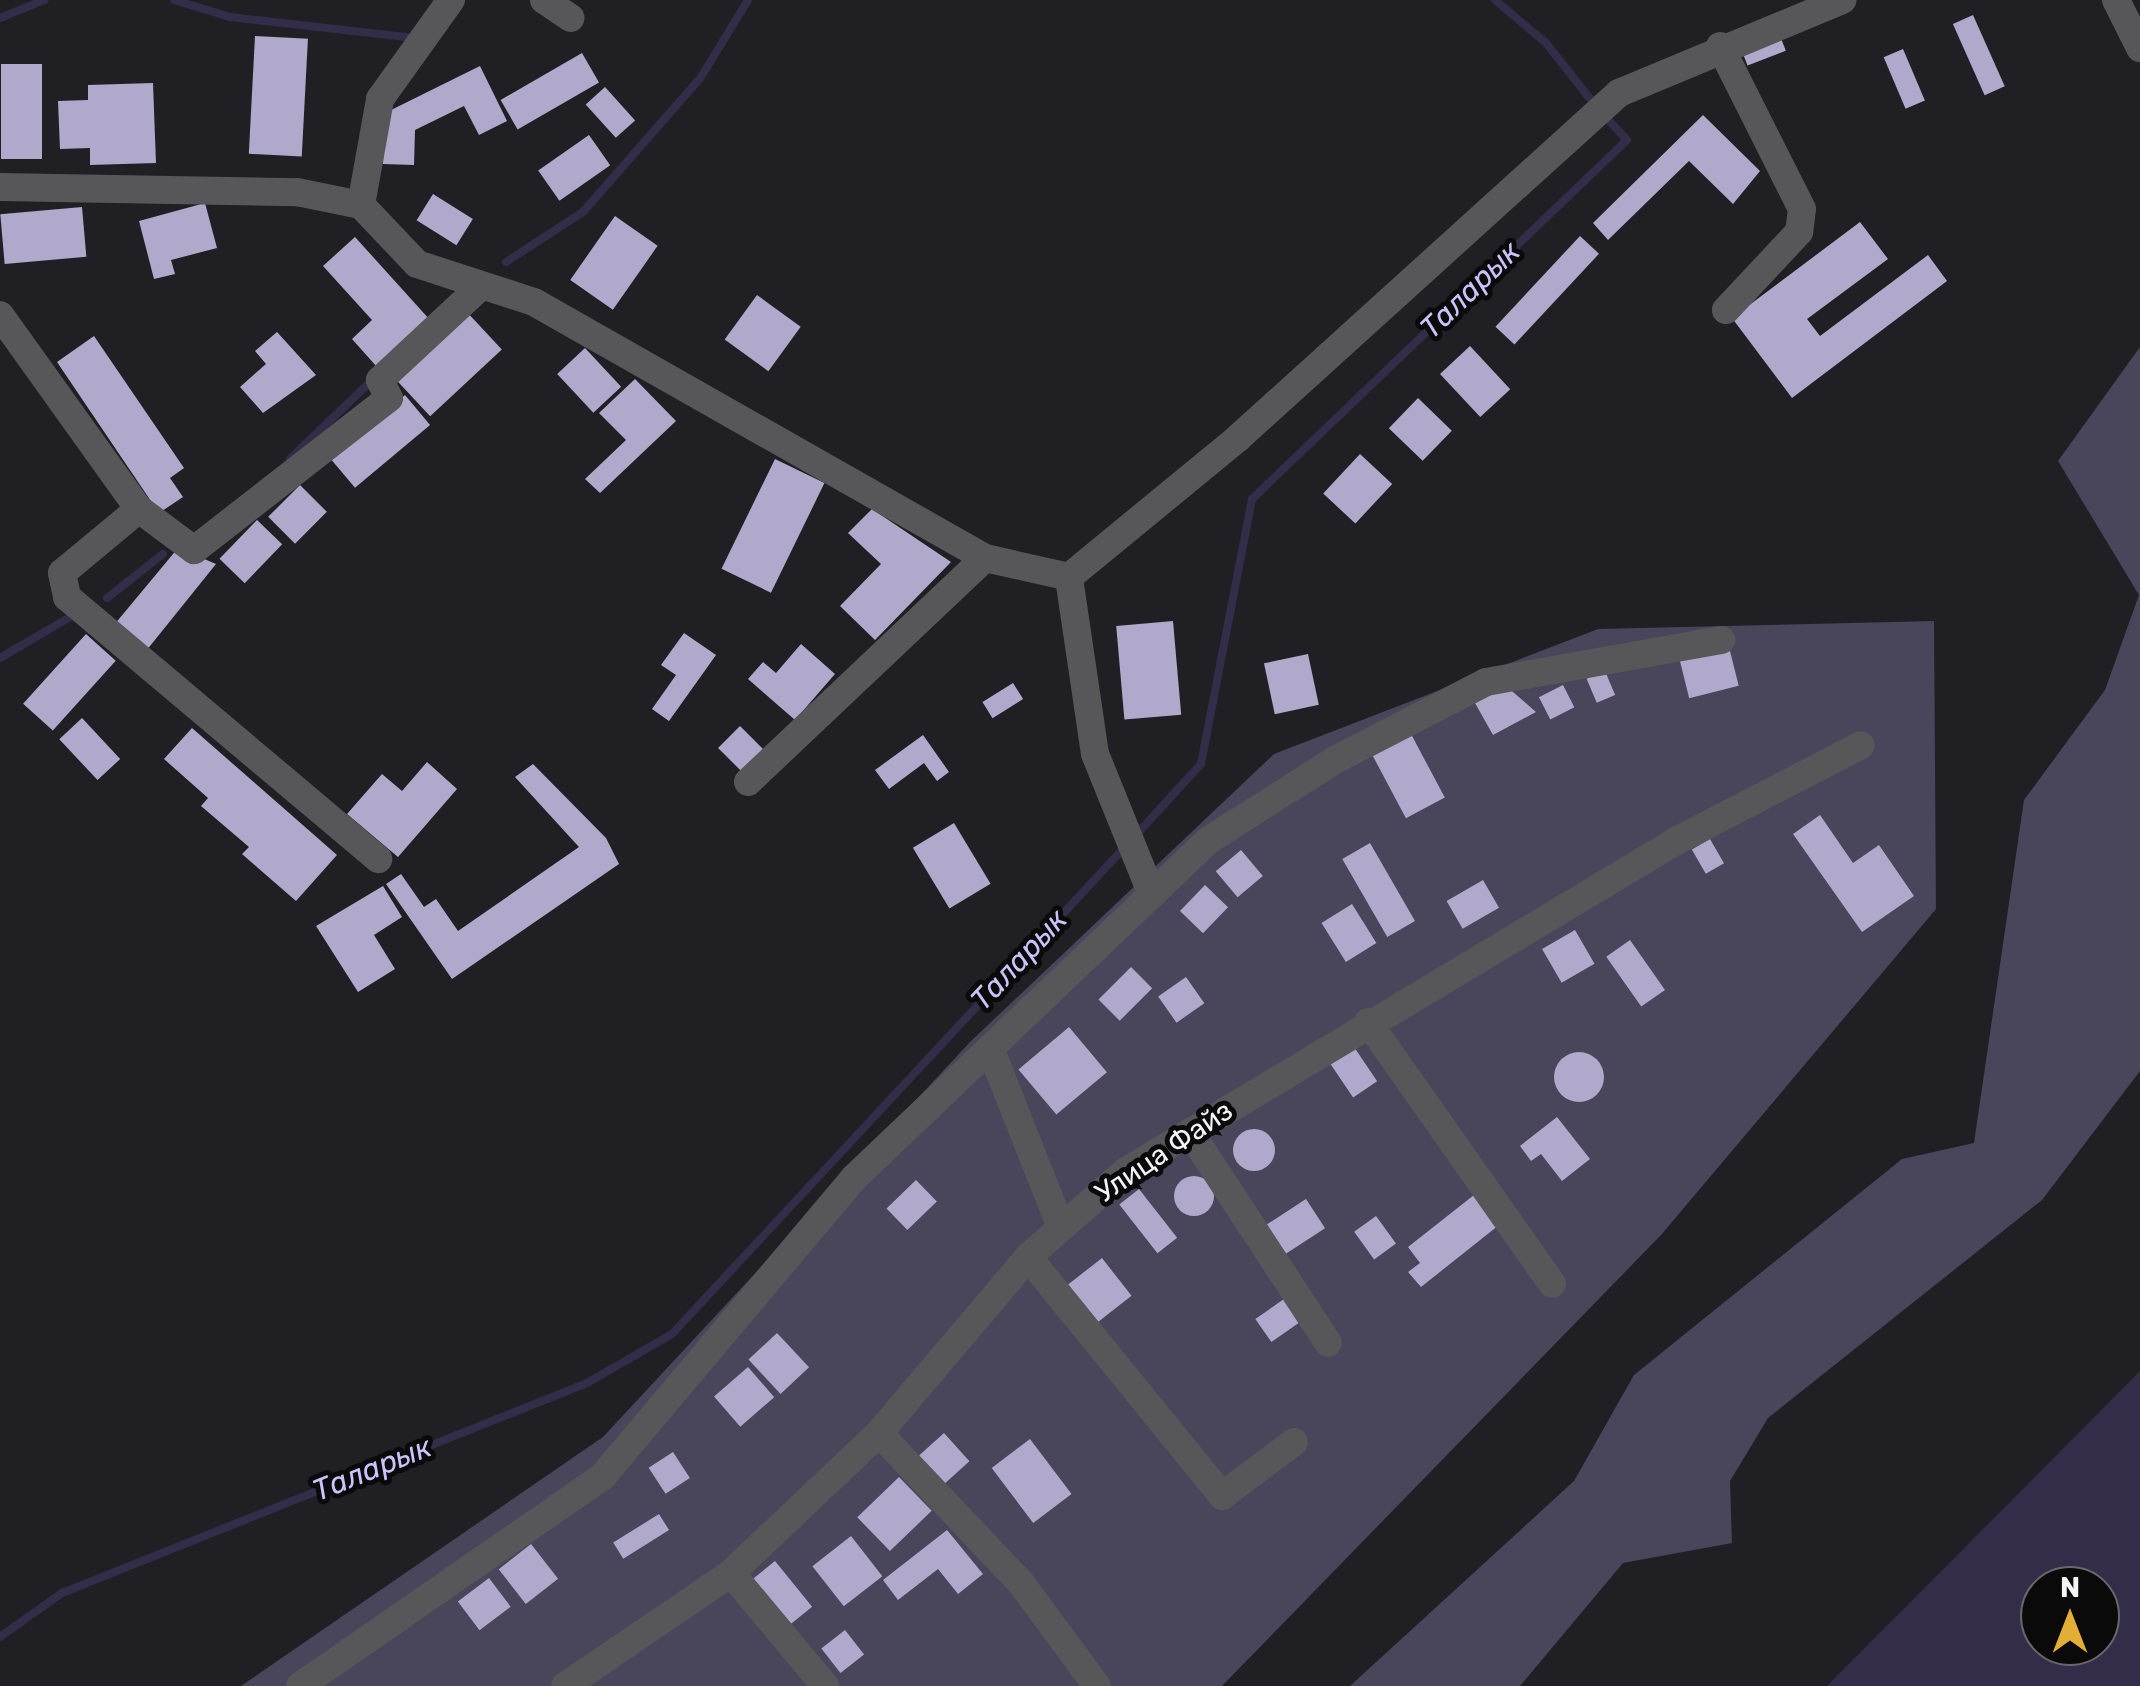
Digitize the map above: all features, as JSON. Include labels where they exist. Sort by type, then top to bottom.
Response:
[{"type":"street","points":[[361,205],[380,99],[451,0]]},
{"type":"street","points":[[544,0],[570,18]]},
{"type":"street","points":[[1069,578],[1238,438],[1584,120],[1619,93],[1720,46],[1842,0]]},
{"type":"street","points":[[2116,0],[2140,48]]},
{"type":"street","points":[[1720,46],[1802,210],[1799,232],[1726,310]]},
{"type":"street","points":[[0,187],[297,192],[361,205],[417,264],[534,302],[984,558],[1069,578]]},
{"type":"street","points":[[0,314],[140,509],[194,550],[389,398],[380,380],[481,286]]},
{"type":"street","points":[[140,509],[62,573],[67,597],[378,859]]},
{"type":"street","points":[[748,782],[984,558]]},
{"type":"street","points":[[1069,578],[1095,754],[1129,850],[1150,890]]},
{"type":"street","points":[[300,1686],[604,1476],[854,1178],[1150,890],[1335,760],[1486,682],[1721,640]]},
{"type":"street","name":"Улица Файз","points":[[570,1685],[731,1573],[879,1433],[1028,1257],[1060,1225],[1190,1132],[1368,1022],[1862,745]]},
{"type":"street","points":[[1368,1022],[1552,1284]]},
{"type":"street","points":[[990,1048],[1060,1225]]},
{"type":"street","points":[[1190,1132],[1328,1343]]},
{"type":"street","points":[[1028,1257],[1222,1496],[1294,1442]]},
{"type":"street","points":[[879,1433],[1020,1583],[1098,1686]]},
{"type":"street","points":[[731,1573],[825,1686]]},
{"type":"shaded area","points":[[2140,347],[2140,1071],[2042,1200],[1768,1418],[1730,1481],[1732,1543],[1623,1563],[1520,1686],[1350,1686],[1574,1481],[1634,1375],[1902,1159],[1974,1143],[2024,800],[2105,690],[2139,595],[2058,461]]},
{"type":"shaded area","points":[[1934,621],[1936,909],[1661,1235],[1222,1686],[241,1686],[603,1437],[970,1042],[1274,754],[1598,629]]},
{"type":"shaded area","points":[[2140,1371],[2140,1686],[1827,1686]]},
{"type":"building","points":[[1973,15],[2005,86],[1985,95],[1953,24]]},
{"type":"building","points":[[1779,33],[1786,51],[1748,65],[1741,48]]},
{"type":"building","points":[[255,36],[308,39],[302,157],[249,154]]},
{"type":"building","points":[[1903,49],[1925,101],[1906,109],[1884,57]]},
{"type":"building","points":[[582,53],[599,82],[518,129],[501,100]]},
{"type":"building","points":[[1,64],[42,64],[42,159],[1,159]]},
{"type":"building","points":[[480,66],[507,121],[479,135],[464,106],[415,130],[414,165],[383,164],[385,113]]},
{"type":"building","points":[[153,83],[156,163],[90,165],[90,148],[60,149],[58,101],[88,100],[88,85]]},
{"type":"building","points":[[605,87],[635,120],[616,138],[586,104]]},
{"type":"building","points":[[1703,115],[1760,171],[1733,204],[1689,161],[1608,240],[1593,223]]},
{"type":"building","points":[[589,135],[610,165],[559,201],[538,171]]},
{"type":"building","points":[[433,194],[473,219],[456,245],[417,220]]},
{"type":"building","points":[[205,203],[217,248],[171,260],[175,274],[154,279],[139,221]]},
{"type":"building","points":[[82,207],[86,257],[5,264],[0,214]]},
{"type":"building","points":[[615,216],[658,246],[613,310],[570,280]]},
{"type":"building","points":[[1860,222],[1888,259],[1807,319],[1820,336],[1928,255],[1947,281],[1792,398],[1732,318]]},
{"type":"building","points":[[1580,236],[1599,254],[1514,344],[1495,327]]},
{"type":"building","points":[[355,237],[430,320],[377,367],[352,339],[372,320],[323,266]]},
{"type":"building","points":[[757,295],[801,327],[768,371],[725,339]]},
{"type":"building","points":[[465,310],[502,349],[430,416],[393,377]]},
{"type":"building","points":[[277,332],[316,375],[263,413],[240,387],[266,364],[255,351]]},
{"type":"building","points":[[94,336],[184,468],[170,478],[183,497],[159,513],[57,362]]},
{"type":"building","points":[[1470,346],[1510,389],[1480,417],[1440,374]]},
{"type":"building","points":[[585,348],[621,387],[593,413],[557,374]]},
{"type":"building","points":[[635,379],[676,421],[600,493],[585,479],[626,440],[599,413]]},
{"type":"building","points":[[405,395],[430,425],[355,488],[330,458]]},
{"type":"building","points":[[1418,398],[1452,431],[1423,461],[1389,428]]},
{"type":"building","points":[[1360,454],[1392,484],[1355,524],[1323,493]]},
{"type":"building","points":[[775,459],[824,483],[771,593],[722,569]]},
{"type":"building","points":[[300,485],[327,512],[295,544],[268,517]]},
{"type":"building","points":[[872,509],[951,562],[875,640],[840,606],[881,564],[848,533]]},
{"type":"building","points":[[257,520],[282,544],[245,583],[219,559]]},
{"type":"building","points":[[178,548],[216,564],[146,651],[114,625]]},
{"type":"building","points":[[1173,621],[1181,715],[1124,720],[1116,626]]},
{"type":"building","points":[[684,633],[716,655],[669,721],[652,709],[676,675],[661,665]]},
{"type":"building","points":[[86,634],[116,661],[53,731],[23,704]]},
{"type":"building","points":[[801,644],[835,674],[795,720],[748,679],[763,662],[776,673]]},
{"type":"building","points":[[1729,647],[1739,686],[1689,698],[1680,659]]},
{"type":"building","points":[[1308,654],[1319,705],[1275,714],[1264,663]]},
{"type":"building","points":[[1605,671],[1615,695],[1597,703],[1587,679]]},
{"type":"building","points":[[1013,683],[1023,699],[993,718],[982,702]]},
{"type":"building","points":[[1563,685],[1574,707],[1550,720],[1539,697]]},
{"type":"building","points":[[1506,686],[1536,712],[1493,735],[1475,703]]},
{"type":"building","points":[[82,718],[120,759],[98,780],[59,739]]},
{"type":"building","points":[[740,726],[764,750],[742,772],[718,748]]},
{"type":"building","points":[[192,728],[337,855],[296,901],[242,854],[249,847],[201,806],[208,798],[164,759]]},
{"type":"building","points":[[1411,734],[1445,798],[1406,818],[1372,755]]},
{"type":"building","points":[[923,735],[949,772],[937,781],[924,763],[889,789],[875,770]]},
{"type":"building","points":[[427,762],[457,789],[398,857],[347,814],[382,774],[402,791]]},
{"type":"building","points":[[533,764],[606,838],[619,864],[452,979],[386,884],[401,874],[424,907],[436,899],[458,931],[579,847],[515,777]]},
{"type":"building","points":[[1820,815],[1853,863],[1879,845],[1914,896],[1862,932],[1793,834]]},
{"type":"building","points":[[954,823],[991,884],[949,909],[913,848]]},
{"type":"building","points":[[1710,839],[1724,863],[1706,874],[1692,850]]},
{"type":"building","points":[[1370,843],[1415,921],[1387,937],[1342,859]]},
{"type":"building","points":[[1241,850],[1263,876],[1238,897],[1216,871]]},
{"type":"building","points":[[1483,880],[1499,908],[1463,929],[1447,901]]},
{"type":"building","points":[[1205,885],[1228,907],[1203,933],[1180,911]]},
{"type":"building","points":[[383,886],[402,917],[374,935],[395,969],[358,992],[316,926]]},
{"type":"building","points":[[1352,904],[1376,943],[1346,962],[1321,923]]},
{"type":"building","points":[[1575,930],[1594,964],[1562,983],[1542,949]]},
{"type":"building","points":[[1630,940],[1665,990],[1641,1007],[1606,957]]},
{"type":"building","points":[[1131,967],[1152,988],[1120,1021],[1098,1000]]},
{"type":"building","points":[[1186,977],[1204,1003],[1177,1023],[1158,997]]},
{"type":"building","points":[[1069,1027],[1107,1072],[1056,1115],[1018,1069]]},
{"type":"building","points":[[1352,1044],[1377,1081],[1353,1098],[1328,1060]]},
{"type":"building","points":[[1569,1053],[1589,1053],[1603,1067],[1603,1087],[1589,1101],[1569,1101],[1555,1087],[1555,1067]]},
{"type":"building","points":[[1557,1117],[1590,1159],[1562,1181],[1541,1154],[1531,1161],[1520,1146]]},
{"type":"building","points":[[1254,1129],[1269,1135],[1275,1150],[1269,1165],[1254,1171],[1239,1165],[1233,1150],[1239,1135]]},
{"type":"building","points":[[1194,1176],[1208,1182],[1214,1196],[1208,1210],[1194,1216],[1180,1210],[1174,1196],[1180,1182]]},
{"type":"building","points":[[916,1180],[937,1202],[907,1230],[887,1208]]},
{"type":"building","points":[[1139,1189],[1177,1238],[1157,1253],[1119,1204]]},
{"type":"building","points":[[1474,1195],[1499,1225],[1421,1287],[1408,1272],[1420,1263],[1408,1247]]},
{"type":"building","points":[[1306,1199],[1325,1228],[1284,1255],[1265,1226]]},
{"type":"building","points":[[1376,1216],[1396,1244],[1374,1259],[1354,1232]]},
{"type":"building","points":[[1102,1258],[1132,1296],[1098,1322],[1068,1284]]},
{"type":"building","points":[[1284,1299],[1300,1322],[1271,1342],[1255,1319]]},
{"type":"building","points":[[777,1333],[809,1367],[781,1394],[748,1360]]},
{"type":"building","points":[[748,1367],[774,1397],[740,1427],[714,1397]]},
{"type":"building","points":[[944,1433],[969,1461],[941,1487],[916,1458]]},
{"type":"building","points":[[1030,1439],[1072,1494],[1033,1523],[992,1468]]},
{"type":"building","points":[[673,1452],[690,1478],[666,1494],[649,1468]]},
{"type":"building","points":[[899,1477],[932,1511],[890,1551],[857,1517]]},
{"type":"building","points":[[659,1514],[669,1530],[623,1559],[613,1543]]},
{"type":"building","points":[[947,1530],[983,1574],[958,1594],[938,1569],[898,1600],[883,1580]]},
{"type":"building","points":[[851,1536],[882,1576],[844,1606],[812,1566]]},
{"type":"building","points":[[531,1544],[558,1579],[526,1604],[499,1569]]},
{"type":"building","points":[[775,1561],[812,1607],[790,1625],[752,1579]]},
{"type":"building","points":[[489,1578],[511,1607],[480,1630],[458,1601]]},
{"type":"building","points":[[845,1630],[864,1654],[840,1673],[821,1648]]},
{"type":"waterway","points":[[0,18],[44,0]]},
{"type":"waterway","points":[[174,0],[230,17],[415,38]]},
{"type":"waterway","points":[[506,262],[583,212],[701,77],[748,0]]},
{"type":"waterway","name":"Таларык","points":[[1495,0],[1546,43],[1595,105]]},
{"type":"waterway","name":"Таларык","points":[[1135,836],[1201,764],[1252,499],[1627,140],[1604,115]]},
{"type":"waterway","points":[[290,459],[373,379]]},
{"type":"waterway","points":[[107,598],[163,554]]},
{"type":"waterway","points":[[0,658],[72,616]]},
{"type":"waterway","name":"Таларык","points":[[0,1637],[62,1593],[587,1383],[672,1334],[1125,847]]}]
